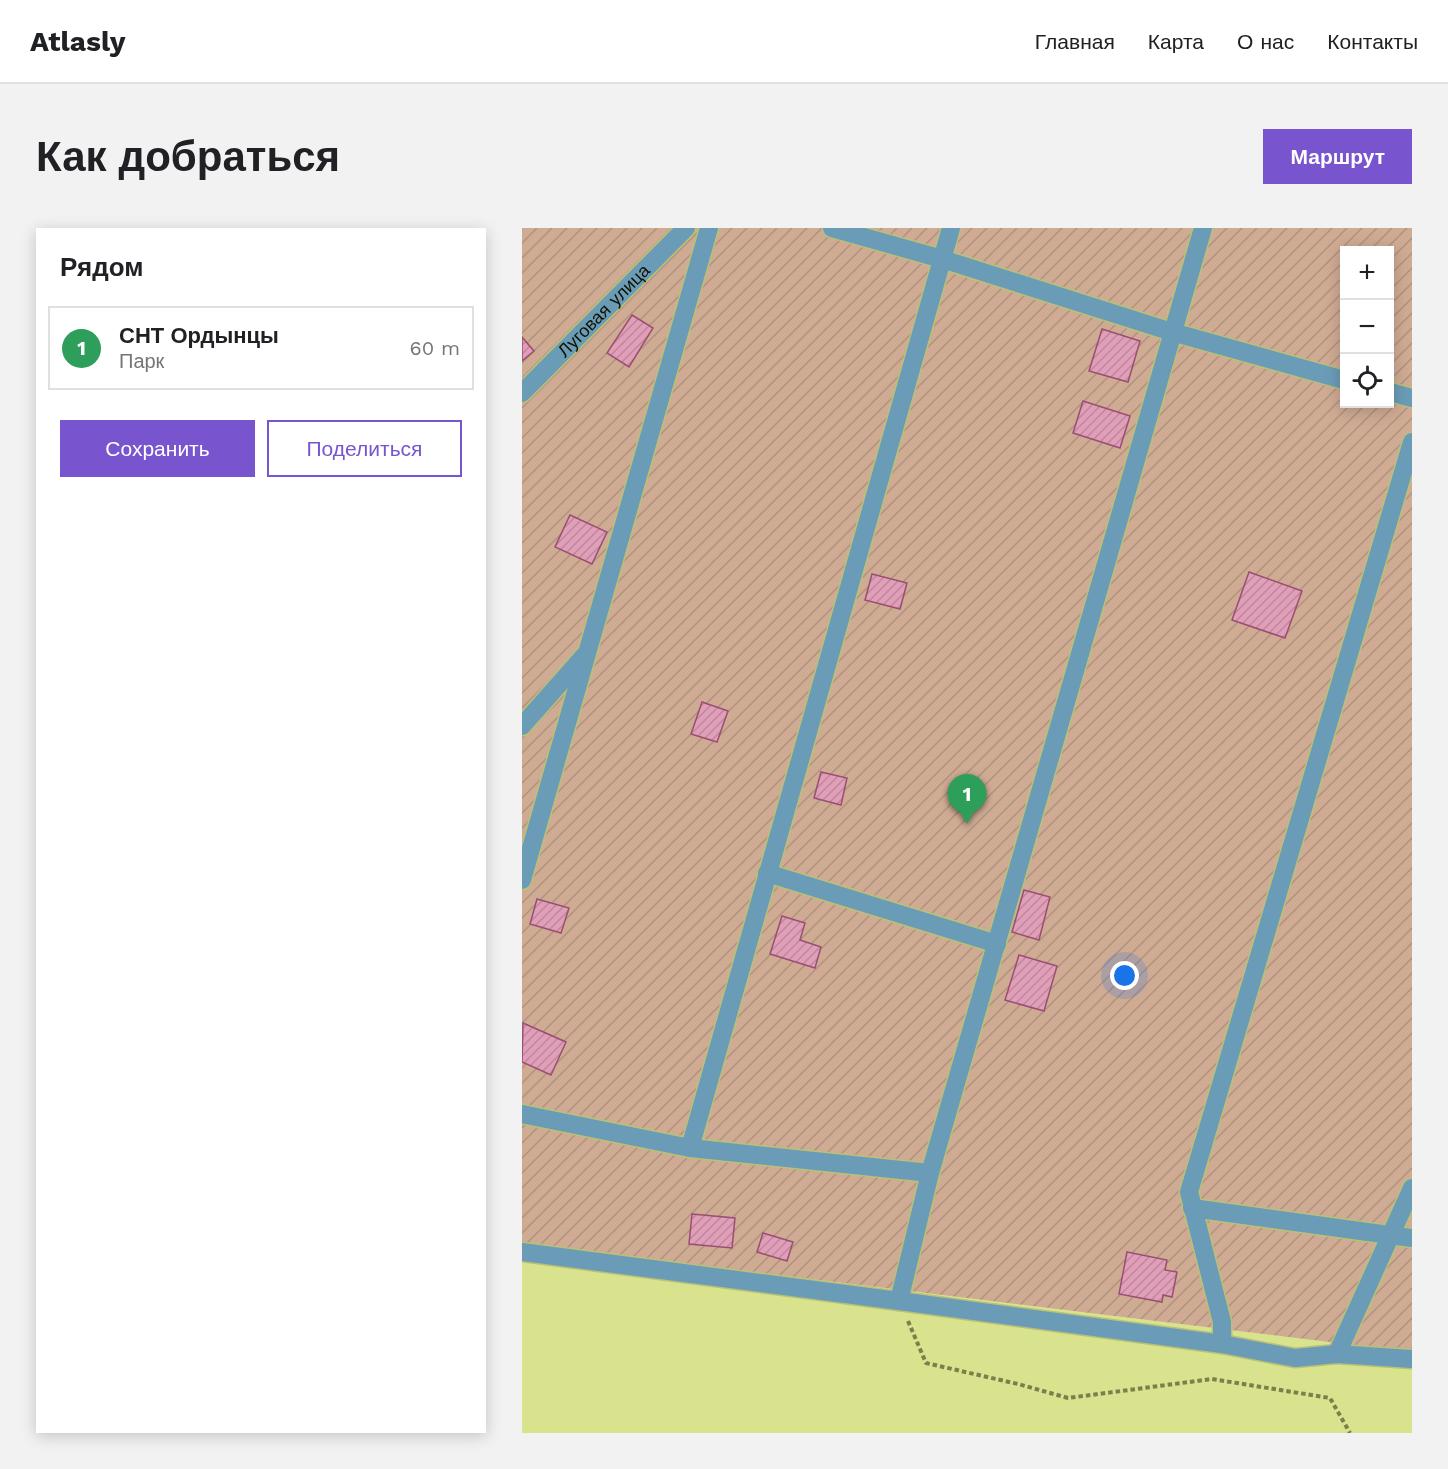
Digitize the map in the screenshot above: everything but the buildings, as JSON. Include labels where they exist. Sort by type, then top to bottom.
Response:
[{"type":"street","name":"Луговая улица","points":[[522,393],[686,228]]},
{"type":"street","points":[[522,880],[709,228]]},
{"type":"street","points":[[832,228],[942,259],[1172,332],[1340,379]]},
{"type":"street","points":[[690,1148],[951,228]]},
{"type":"street","points":[[899,1301],[930,1173],[1203,228]]},
{"type":"street","points":[[1394,393],[1412,398]]},
{"type":"street","points":[[1222,1344],[1222,1322],[1189,1192],[1412,442]]},
{"type":"street","points":[[522,726],[589,651]]},
{"type":"street","points":[[767,873],[997,944]]},
{"type":"street","points":[[522,1114],[690,1148],[930,1173]]},
{"type":"street","points":[[1337,1354],[1412,1188]]},
{"type":"street","points":[[1192,1208],[1412,1238]]},
{"type":"street","points":[[522,1252],[1222,1344],[1295,1358],[1337,1354],[1412,1359]]},
{"type":"path","points":[[899,1301],[926,1363],[1068,1398],[1212,1379],[1330,1398],[1350,1433]]},
{"type":"shaded area","points":[[522,228],[1412,228],[1412,1352],[522,1244]]},
{"type":"place","name":"СНТ Ордынцы","points":[[967,824]]}]
